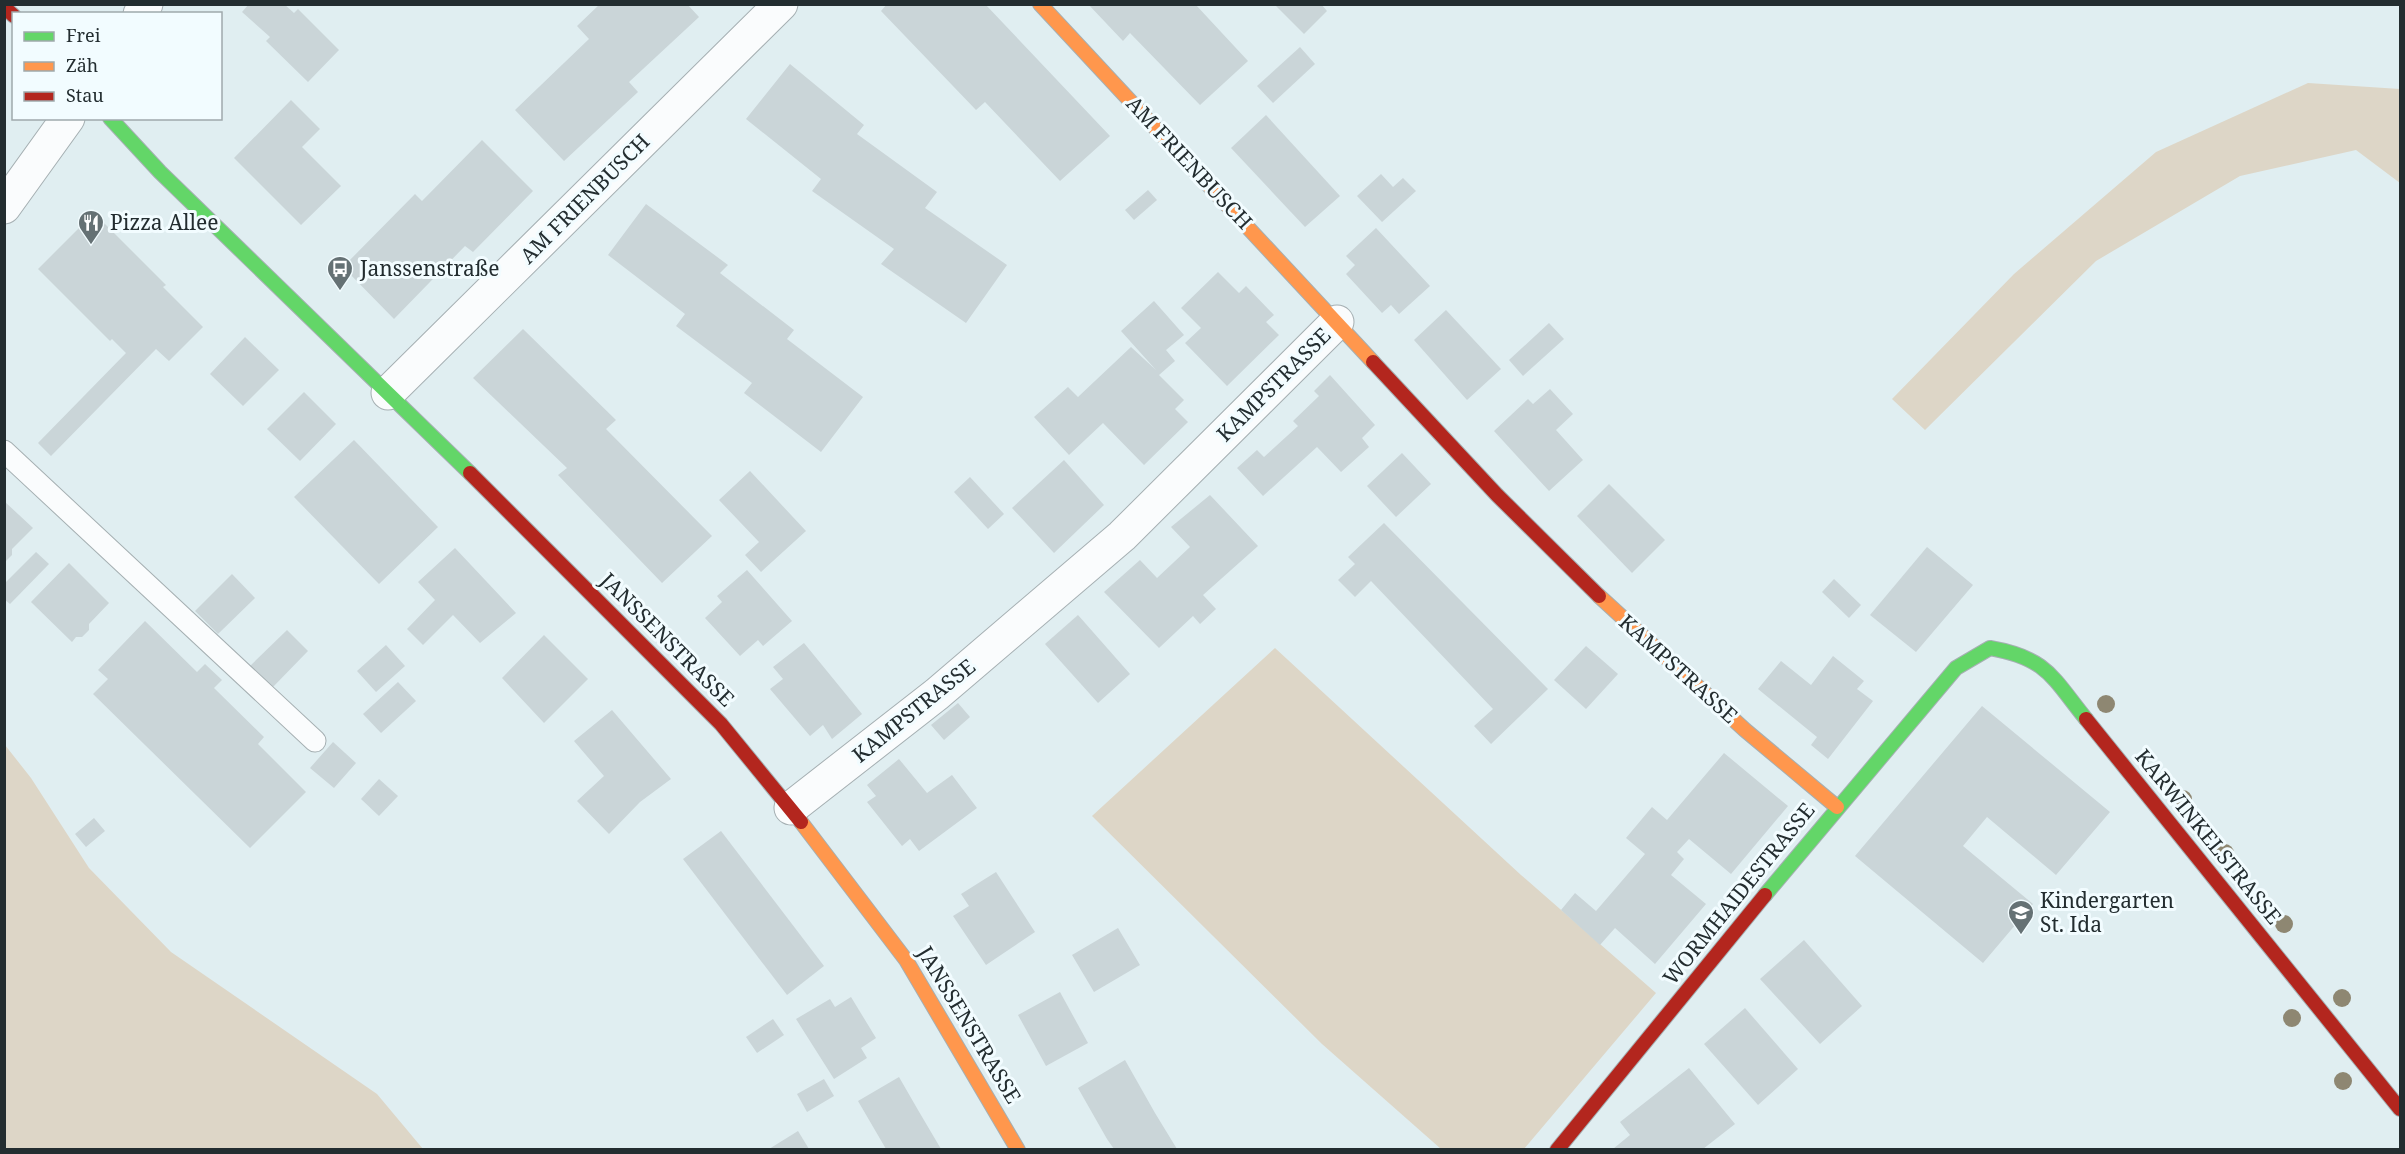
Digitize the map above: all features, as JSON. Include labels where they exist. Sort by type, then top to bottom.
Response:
[{"type":"street","name":"AM FRIENBUSCH","points":[[387,393],[781,4]]},
{"type":"street","name":"AM FRIENBUSCH","points":[[1040,4],[1337,322]]},
{"type":"street","points":[[4,207],[67,120]]},
{"type":"street","name":"JANSSENSTRASSE","points":[[112,120],[160,172],[648,648],[721,724],[791,808],[906,960],[1018,1149]]},
{"type":"street","name":"KAMPSTRASSE","points":[[791,808],[937,694],[1122,537],[1337,322],[1497,495],[1618,615],[1745,730],[1837,807]]},
{"type":"street","name":"KARWINKELSTRASSE","points":[[1956,668],[1990,648],[2019,652],[2043,666],[2400,1109]]},
{"type":"street","name":"WORMHAIDESTRASSE","points":[[1557,1149],[1837,807],[1956,668]]},
{"type":"lane","points":[[4,451],[315,741]]},
{"type":"shaded area","points":[[2308,83],[2400,89],[2400,183],[2356,150],[2240,176],[2096,261],[1925,430],[1892,399],[2014,274],[2156,152]]},
{"type":"shaded area","points":[[1275,648],[1521,875],[1656,993],[1524,1149],[1441,1149],[1322,1044],[1092,816]]},
{"type":"shaded area","points":[[5,745],[31,778],[89,868],[171,952],[377,1094],[423,1149],[5,1149]]},
{"type":"building","points":[[249,4],[284,4],[294,13],[298,9],[339,50],[308,82],[266,41],[270,37],[242,12]]},
{"type":"building","points":[[600,4],[687,4],[699,17],[629,82],[638,92],[564,161],[515,110],[589,39],[577,26]]},
{"type":"building","points":[[887,4],[985,4],[1110,136],[1060,181],[985,102],[976,110],[881,11]]},
{"type":"building","points":[[1088,4],[1195,4],[1248,61],[1200,105],[1130,33],[1123,41]]},
{"type":"building","points":[[1274,4],[1321,4],[1327,11],[1304,34]]},
{"type":"building","points":[[1300,47],[1315,64],[1273,103],[1257,86]]},
{"type":"building","points":[[790,64],[864,125],[857,134],[937,192],[925,208],[1007,265],[966,323],[881,264],[894,249],[812,191],[821,179],[746,119]]},
{"type":"building","points":[[291,100],[320,129],[302,147],[341,186],[301,225],[234,158]]},
{"type":"building","points":[[1266,115],[1340,196],[1305,227],[1231,148]]},
{"type":"building","points":[[482,140],[533,191],[473,252],[465,246],[394,319],[343,267],[415,194],[422,201]]},
{"type":"building","points":[[1381,174],[1393,187],[1403,178],[1416,191],[1382,222],[1357,196]]},
{"type":"building","points":[[1148,190],[1157,200],[1134,220],[1125,210]]},
{"type":"building","points":[[646,204],[728,265],[720,273],[794,330],[787,339],[863,397],[821,452],[744,393],[752,383],[676,326],[685,314],[608,255]]},
{"type":"building","points":[[94,213],[166,285],[163,287],[203,327],[169,361],[156,349],[51,456],[38,443],[126,353],[112,339],[110,341],[38,269]]},
{"type":"building","points":[[1376,228],[1430,286],[1399,314],[1391,305],[1382,313],[1346,274],[1355,265],[1346,256]]},
{"type":"building","points":[[1218,272],[1239,293],[1246,286],[1274,315],[1266,322],[1279,335],[1227,386],[1185,343],[1201,328],[1181,308]]},
{"type":"building","points":[[1154,301],[1184,335],[1166,350],[1175,361],[1159,375],[1184,400],[1175,409],[1188,422],[1144,465],[1103,423],[1069,455],[1034,417],[1068,387],[1078,397],[1131,347],[1156,370],[1121,331]]},
{"type":"building","points":[[1446,310],[1501,369],[1467,400],[1414,340]]},
{"type":"building","points":[[1549,323],[1564,339],[1523,376],[1509,360]]},
{"type":"building","points":[[523,329],[616,420],[606,429],[712,536],[662,583],[558,475],[567,468],[473,378]]},
{"type":"building","points":[[245,337],[279,370],[243,406],[210,374]]},
{"type":"building","points":[[1330,375],[1375,425],[1362,438],[1369,447],[1341,472],[1317,447],[1263,496],[1237,468],[1257,450],[1264,457],[1298,426],[1293,421],[1319,396],[1314,391]]},
{"type":"building","points":[[1550,389],[1573,414],[1556,430],[1583,460],[1549,491],[1494,431],[1528,399],[1533,404]]},
{"type":"building","points":[[304,392],[336,424],[300,461],[267,429]]},
{"type":"building","points":[[354,440],[438,527],[379,584],[294,497]]},
{"type":"building","points":[[1402,453],[1431,484],[1396,517],[1367,486]]},
{"type":"building","points":[[1064,460],[1104,505],[1054,553],[1012,508]]},
{"type":"building","points":[[750,471],[806,531],[761,572],[745,555],[759,542],[719,500]]},
{"type":"building","points":[[970,477],[1004,514],[988,529],[954,492]]},
{"type":"building","points":[[1609,484],[1665,540],[1632,573],[1577,516]]},
{"type":"building","points":[[1210,495],[1258,546],[1203,595],[1216,609],[1200,624],[1193,616],[1159,648],[1104,592],[1140,560],[1157,578],[1190,547],[1171,527]]},
{"type":"building","points":[[4,501],[33,528],[12,549],[12,555],[4,563]]},
{"type":"building","points":[[1384,523],[1548,689],[1491,744],[1474,726],[1493,709],[1371,581],[1355,597],[1338,580],[1355,564],[1348,557]]},
{"type":"building","points":[[1927,547],[1973,585],[1916,652],[1870,615]]},
{"type":"building","points":[[455,548],[516,613],[480,643],[453,615],[423,645],[407,629],[435,600],[418,582]]},
{"type":"building","points":[[36,552],[49,564],[10,604],[4,599],[4,584]]},
{"type":"building","points":[[69,563],[109,603],[89,624],[89,630],[72,642],[31,602]]},
{"type":"building","points":[[747,570],[792,621],[763,646],[758,640],[740,656],[705,618],[722,602],[717,596]]},
{"type":"building","points":[[232,574],[255,598],[218,634],[195,611]]},
{"type":"building","points":[[1834,579],[1861,605],[1849,618],[1822,592]]},
{"type":"building","points":[[1078,615],[1130,674],[1098,703],[1045,644]]},
{"type":"building","points":[[145,621],[197,672],[205,664],[222,680],[214,688],[264,737],[258,744],[306,792],[250,848],[93,694],[108,679],[98,670]]},
{"type":"building","points":[[287,630],[308,651],[272,688],[250,666]]},
{"type":"building","points":[[544,635],[588,679],[544,723],[502,678]]},
{"type":"building","points":[[804,643],[862,714],[832,739],[823,725],[810,736],[770,689],[783,679],[773,667]]},
{"type":"building","points":[[386,645],[405,666],[376,692],[357,671]]},
{"type":"building","points":[[1586,646],[1618,674],[1586,709],[1554,680]]},
{"type":"building","points":[[1833,656],[1864,681],[1857,689],[1873,701],[1828,759],[1811,745],[1817,737],[1758,689],[1781,661],[1811,685]]},
{"type":"building","points":[[398,682],[416,701],[381,733],[363,714]]},
{"type":"building","points":[[958,703],[970,717],[944,740],[931,725]]},
{"type":"building","points":[[1982,706],[2110,812],[2056,875],[1987,817],[1963,846],[2033,904],[1983,963],[1855,856]]},
{"type":"building","points":[[612,710],[671,779],[640,802],[609,834],[577,801],[604,776],[574,741]]},
{"type":"building","points":[[333,742],[356,763],[334,788],[310,768]]},
{"type":"building","points":[[1724,753],[1788,806],[1731,874],[1689,839],[1677,852],[1684,859],[1671,875],[1706,904],[1655,964],[1615,928],[1600,945],[1561,910],[1575,893],[1596,911],[1645,854],[1626,838],[1652,807],[1667,820]]},
{"type":"building","points":[[899,759],[927,793],[952,775],[977,808],[919,851],[910,839],[902,846],[867,802],[876,796],[867,785]]},
{"type":"building","points":[[379,779],[398,796],[379,816],[361,799]]},
{"type":"building","points":[[94,818],[105,831],[86,847],[75,834]]},
{"type":"building","points":[[721,831],[824,966],[787,995],[683,859]]},
{"type":"building","points":[[996,872],[1035,932],[986,965],[953,916],[969,906],[961,894]]},
{"type":"building","points":[[1118,928],[1140,965],[1094,992],[1072,955]]},
{"type":"building","points":[[1804,940],[1862,1006],[1820,1044],[1760,979]]},
{"type":"building","points":[[1060,992],[1088,1043],[1046,1066],[1018,1015]]},
{"type":"building","points":[[851,997],[876,1038],[861,1048],[867,1058],[834,1079],[796,1019],[830,999],[835,1007]]},
{"type":"building","points":[[1745,1008],[1798,1069],[1758,1105],[1704,1044]]},
{"type":"building","points":[[773,1019],[784,1035],[757,1053],[746,1037]]},
{"type":"building","points":[[1125,1060],[1177,1149],[1114,1149],[1107,1139],[1078,1088]]},
{"type":"building","points":[[1689,1068],[1735,1124],[1703,1149],[1613,1149],[1630,1135],[1620,1122]]},
{"type":"building","points":[[899,1077],[941,1149],[886,1149],[858,1101]]},
{"type":"building","points":[[824,1079],[834,1096],[807,1112],[797,1094]]},
{"type":"building","points":[[798,1131],[809,1149],[769,1149]]},
{"type":"traffic: fast","points":[[112,120],[160,172],[470,473]]},
{"type":"traffic: fast","points":[[1765,895],[1956,668],[1990,648],[2024,657],[2047,672],[2086,719]]},
{"type":"traffic: slow","points":[[1040,4],[1373,362]]},
{"type":"traffic: slow","points":[[1599,596],[1745,730],[1837,807]]},
{"type":"traffic: slow","points":[[801,822],[906,960],[1018,1150]]},
{"type":"traffic: jam","points":[[4,7],[12,14]]},
{"type":"traffic: jam","points":[[1373,362],[1497,495],[1599,596]]},
{"type":"traffic: jam","points":[[470,473],[721,724],[801,822]]},
{"type":"traffic: jam","points":[[2086,719],[2400,1109]]},
{"type":"traffic: jam","points":[[1557,1150],[1765,895]]},
{"type":"place","name":"Pizza Allee","points":[[91,246]]},
{"type":"place","name":"Janssenstraße","points":[[340,292]]},
{"type":"place","name":"Kindergarten St. Ida","points":[[2021,936]]}]
